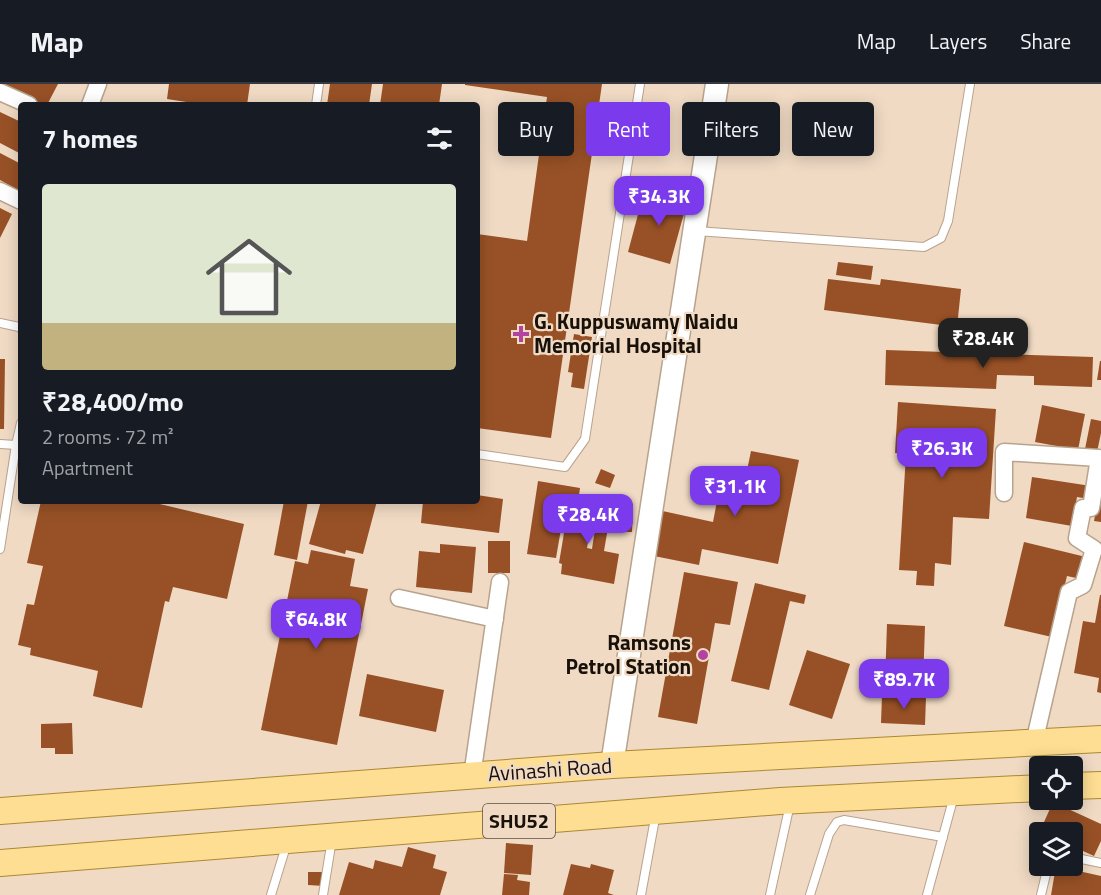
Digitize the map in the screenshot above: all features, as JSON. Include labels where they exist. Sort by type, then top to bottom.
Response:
[{"type":"main road","points":[[612,765],[717,84]]},
{"type":"main road","name":"Avinashi Road","points":[[0,811],[612,765],[1101,739]]},
{"type":"main road","points":[[1083,785],[1101,784]]},
{"type":"main road","name":"SHU52","points":[[0,863],[656,810],[1029,789]]},
{"type":"street","points":[[91,102],[99,84]]},
{"type":"street","points":[[0,92],[22,102]]},
{"type":"street","points":[[0,191],[18,200]]},
{"type":"street","points":[[1004,493],[1004,452],[1099,458],[1091,508],[1083,508],[1077,538],[1094,549],[1083,585],[1069,592],[1034,743]]},
{"type":"street","points":[[472,776],[500,582]]},
{"type":"street","points":[[399,598],[495,619]]},
{"type":"lane","points":[[316,102],[319,84]]},
{"type":"lane","points":[[480,454],[565,467],[585,439],[640,84]]},
{"type":"lane","points":[[694,231],[924,247],[941,238],[948,221],[970,84]]},
{"type":"lane","points":[[0,322],[18,327]]},
{"type":"lane","points":[[0,549],[18,436]]},
{"type":"lane","points":[[0,444],[16,445]]},
{"type":"lane","points":[[927,895],[955,792]]},
{"type":"lane","points":[[770,895],[791,801]]},
{"type":"lane","points":[[640,895],[656,810]]},
{"type":"lane","points":[[810,895],[829,834],[837,822],[844,820],[943,837]]},
{"type":"lane","points":[[323,895],[332,836]]},
{"type":"lane","points":[[271,895],[288,840]]},
{"type":"lane","points":[[1083,859],[1101,863]]},
{"type":"lane","points":[[1041,895],[1046,876]]},
{"type":"building","points":[[3,84],[58,84],[49,102],[37,102]]},
{"type":"building","points":[[169,84],[250,84],[247,102],[186,102],[167,99]]},
{"type":"building","points":[[330,84],[372,84],[369,102],[327,102]]},
{"type":"building","points":[[383,84],[442,84],[439,102],[380,102]]},
{"type":"building","name":"G. Kuppuswamy Naidu Memorial Hospital","points":[[465,84],[602,84],[599,102],[586,102],[586,156],[592,156],[551,438],[480,428],[480,234],[527,241],[539,156],[574,156],[574,102],[546,102],[547,97]]},
{"type":"building","points":[[0,112],[18,121],[18,152],[0,143]]},
{"type":"building","points":[[0,153],[18,162],[18,190],[0,180]]},
{"type":"building","points":[[655,189],[688,199],[670,264],[628,252],[640,207],[650,209]]},
{"type":"building","points":[[0,208],[12,214],[0,238]]},
{"type":"building","points":[[838,262],[873,266],[871,280],[836,275]]},
{"type":"building","points":[[828,279],[880,285],[881,279],[961,289],[957,327],[824,310]]},
{"type":"building","points":[[574,334],[592,337],[584,389],[571,387],[573,373],[568,372]]},
{"type":"building","points":[[886,350],[1093,357],[1092,387],[1034,385],[1034,376],[997,375],[996,389],[885,385]]},
{"type":"building","points":[[0,359],[5,359],[4,429],[0,429]]},
{"type":"building","points":[[1100,361],[1101,380],[1097,380]]},
{"type":"building","points":[[898,402],[996,409],[989,519],[953,517],[951,565],[935,563],[934,586],[916,585],[917,571],[899,570],[906,454],[895,453]]},
{"type":"building","points":[[1042,405],[1085,414],[1078,450],[1035,442]]},
{"type":"building","points":[[1091,419],[1101,421],[1097,452],[1085,449]]},
{"type":"building","points":[[751,451],[799,460],[778,564],[702,549],[699,565],[649,555],[658,510],[713,522],[722,475],[745,480]]},
{"type":"building","points":[[601,469],[615,475],[610,488],[595,483]]},
{"type":"building","points":[[1032,477],[1091,486],[1089,499],[1077,497],[1072,526],[1026,518]]},
{"type":"building","points":[[538,481],[580,488],[578,502],[566,500],[556,558],[527,554]]},
{"type":"building","points":[[1101,490],[1101,522],[1094,521]]},
{"type":"building","points":[[480,495],[503,499],[499,533],[421,523],[423,504],[480,504]]},
{"type":"building","points":[[569,503],[594,507],[587,548],[592,549],[599,503],[612,504],[604,551],[619,554],[614,584],[561,574],[562,564],[559,563]]},
{"type":"building","points":[[615,503],[633,504],[632,532],[614,533]]},
{"type":"building","points":[[40,504],[160,504],[244,524],[227,599],[173,587],[169,602],[165,601],[142,708],[93,696],[98,671],[30,655],[31,648],[18,645],[27,604],[34,605],[43,566],[27,563]]},
{"type":"building","points":[[283,504],[307,504],[297,560],[274,555]]},
{"type":"building","points":[[320,504],[376,504],[363,554],[346,550],[345,554],[309,544]]},
{"type":"building","points":[[488,541],[510,541],[510,573],[488,573]]},
{"type":"building","points":[[1024,542],[1086,557],[1081,579],[1067,576],[1052,637],[1004,626]]},
{"type":"building","points":[[440,544],[476,547],[472,593],[416,587],[419,551],[440,553]]},
{"type":"building","points":[[311,550],[355,559],[350,586],[368,589],[337,745],[261,730],[295,561],[308,564]]},
{"type":"building","points":[[684,572],[738,582],[730,625],[715,623],[697,724],[658,717]]},
{"type":"building","points":[[755,583],[806,595],[804,604],[790,601],[769,690],[731,681]]},
{"type":"building","points":[[1100,595],[1101,693],[1097,692],[1099,678],[1074,673],[1083,621],[1095,623]]},
{"type":"building","points":[[887,624],[925,626],[923,684],[885,683]]},
{"type":"building","points":[[807,650],[850,664],[832,719],[789,705]]},
{"type":"building","points":[[367,674],[444,690],[436,732],[359,716]]},
{"type":"building","points":[[882,695],[926,697],[925,725],[881,723]]},
{"type":"building","points":[[72,723],[73,754],[55,754],[55,748],[41,748],[41,724]]},
{"type":"building","points":[[1049,810],[1070,810],[1101,824],[1101,841],[1094,856],[1083,851],[1083,822],[1044,822]]},
{"type":"building","points":[[506,843],[533,845],[531,875],[504,873]]},
{"type":"building","points":[[408,847],[436,855],[433,868],[447,872],[440,895],[339,895],[349,862],[373,869],[375,860],[402,867]]},
{"type":"building","points":[[571,864],[590,868],[591,864],[614,870],[608,893],[614,895],[563,895]]},
{"type":"building","points":[[308,872],[324,872],[324,886],[308,885]]},
{"type":"building","points":[[1083,872],[1101,876],[1101,895],[1051,895],[1054,876],[1083,876]]},
{"type":"building","points":[[504,874],[518,875],[517,880],[530,882],[529,895],[502,895]]},
{"type":"place","name":"G. Kuppuswamy Naidu Memorial Hospital","points":[[521,334]]},
{"type":"place","name":"Ramsons Petrol Station","points":[[703,655]]}]
